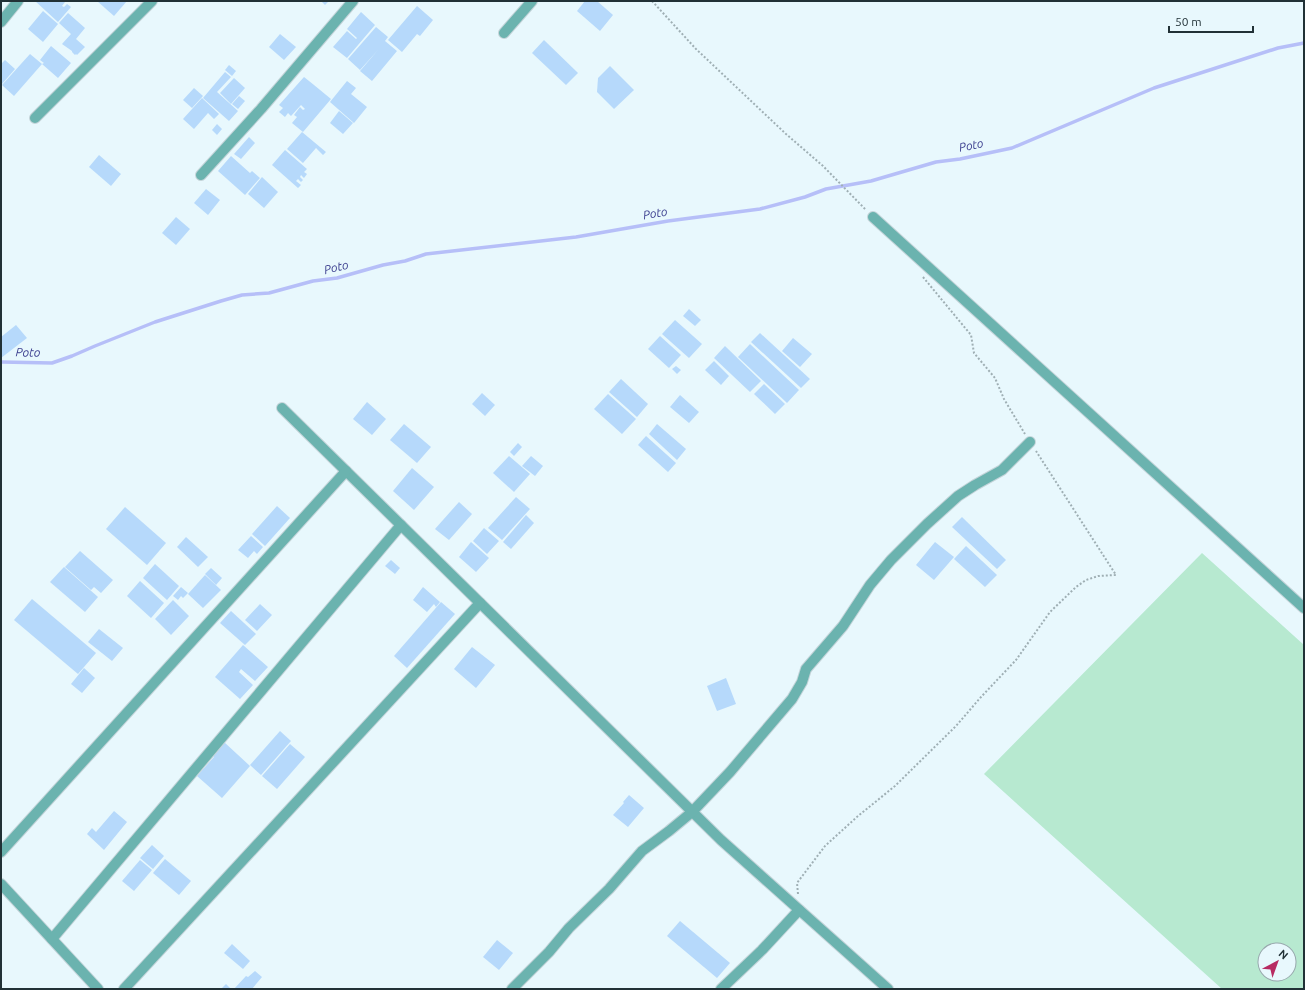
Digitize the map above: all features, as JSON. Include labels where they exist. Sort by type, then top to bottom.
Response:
[{"type":"street","points":[[1,22],[18,1]]},
{"type":"street","points":[[35,118],[152,1]]},
{"type":"street","points":[[201,174],[261,109],[353,1]]},
{"type":"street","points":[[504,33],[532,1]]},
{"type":"street","points":[[873,217],[1304,608]]},
{"type":"street","points":[[282,408],[726,845],[888,989]]},
{"type":"street","points":[[512,989],[569,928],[609,889],[642,851],[669,832],[692,812],[730,772],[792,698],[802,682],[806,669],[842,626],[870,586],[891,560],[958,496],[1002,470],[1030,442]]},
{"type":"street","points":[[1,852],[346,471]]},
{"type":"street","points":[[52,939],[401,525]]},
{"type":"street","points":[[124,989],[480,603]]},
{"type":"street","points":[[1,884],[98,989]]},
{"type":"street","points":[[721,989],[762,950],[799,910]]},
{"type":"path","points":[[652,1],[696,49],[822,166],[873,217]]},
{"type":"path","points":[[799,910],[797,883],[825,846],[894,786],[956,726],[981,696],[1016,660],[1050,612],[1076,587],[1086,580],[1098,576],[1116,575],[1030,442],[1004,399],[994,378],[974,353],[971,335],[921,276]]},
{"type":"green space","points":[[1202,553],[1304,645],[1304,989],[1222,989],[984,774]]},
{"type":"building","points":[[35,1],[63,1],[65,2],[62,6],[64,7],[67,4],[71,7],[58,22]]},
{"type":"building","points":[[97,1],[127,1],[114,16]]},
{"type":"building","points":[[321,1],[329,1],[325,5]]},
{"type":"building","points":[[585,1],[597,1],[613,15],[600,31],[577,11]]},
{"type":"building","points":[[417,6],[433,20],[420,36],[417,34],[402,52],[388,40]]},
{"type":"building","points":[[43,11],[58,24],[43,42],[28,29]]},
{"type":"building","points":[[361,12],[375,25],[347,58],[333,47],[347,31],[356,39],[357,38],[347,29]]},
{"type":"building","points":[[68,13],[85,28],[76,39],[85,47],[77,55],[62,44],[71,34],[59,23]]},
{"type":"building","points":[[376,27],[388,37],[385,41],[397,51],[372,81],[360,71],[378,50],[360,70],[348,59]]},
{"type":"building","points":[[280,34],[296,47],[284,60],[269,47]]},
{"type":"building","points":[[544,40],[578,73],[566,85],[532,53]]},
{"type":"building","points":[[51,46],[71,63],[58,78],[42,64],[44,63],[40,60]]},
{"type":"building","points":[[30,54],[42,64],[14,96],[2,85]]},
{"type":"building","points":[[5,60],[15,69],[2,84],[1,62],[2,63]]},
{"type":"building","points":[[229,65],[236,71],[232,76],[225,70]]},
{"type":"building","points":[[610,66],[634,90],[614,109],[597,92],[598,78]]},
{"type":"building","points":[[225,72],[231,77],[217,92],[238,111],[229,121],[203,98]]},
{"type":"building","points":[[304,77],[331,99],[303,132],[292,123],[297,117],[294,115],[300,107],[303,110],[305,109],[301,105],[291,116],[288,113],[285,117],[279,112],[283,108],[279,105]]},
{"type":"building","points":[[234,78],[245,88],[231,104],[220,93]]},
{"type":"building","points":[[347,81],[356,88],[351,94],[367,107],[354,123],[330,102]]},
{"type":"building","points":[[194,88],[203,96],[192,108],[183,100]]},
{"type":"building","points":[[239,96],[245,101],[238,109],[232,104]]},
{"type":"building","points":[[202,98],[219,114],[214,119],[208,113],[194,129],[183,119]]},
{"type":"building","points":[[339,111],[353,123],[343,134],[330,123]]},
{"type":"building","points":[[217,124],[222,129],[217,135],[212,130]]},
{"type":"building","points":[[302,132],[326,152],[323,155],[316,148],[303,163],[287,149]]},
{"type":"building","points":[[249,137],[255,143],[241,159],[234,154]]},
{"type":"building","points":[[285,150],[307,169],[304,172],[307,174],[304,178],[301,175],[300,177],[303,180],[301,182],[298,179],[296,181],[301,185],[298,188],[272,165]]},
{"type":"building","points":[[99,155],[121,174],[111,186],[89,167]]},
{"type":"building","points":[[231,156],[250,173],[252,171],[260,178],[245,195],[218,171]]},
{"type":"building","points":[[262,177],[278,192],[264,208],[248,194]]},
{"type":"building","points":[[206,189],[220,200],[208,215],[194,203]]},
{"type":"building","points":[[176,217],[190,229],[176,245],[162,233]]},
{"type":"building","points":[[689,309],[701,320],[695,326],[683,316]]},
{"type":"building","points":[[675,320],[702,344],[689,358],[662,334]]},
{"type":"building","points":[[16,325],[27,338],[1,358],[1,337]]},
{"type":"building","points":[[760,333],[810,379],[801,388],[751,342]]},
{"type":"building","points":[[660,336],[681,355],[669,368],[648,349]]},
{"type":"building","points":[[793,338],[812,354],[800,367],[782,351]]},
{"type":"building","points":[[750,344],[799,390],[787,403],[738,357]]},
{"type":"building","points":[[725,346],[761,381],[750,392],[714,358]]},
{"type":"building","points":[[714,361],[729,376],[721,385],[705,370]]},
{"type":"building","points":[[676,366],[681,370],[677,374],[672,369]]},
{"type":"building","points":[[621,379],[648,404],[637,417],[609,392]]},
{"type":"building","points":[[764,384],[785,404],[775,414],[754,394]]},
{"type":"building","points":[[482,393],[495,405],[485,416],[472,404]]},
{"type":"building","points":[[608,394],[636,419],[622,434],[594,409]]},
{"type":"building","points":[[680,395],[699,412],[689,423],[670,407]]},
{"type":"building","points":[[367,402],[386,419],[372,435],[353,419]]},
{"type":"building","points":[[404,424],[431,447],[417,463],[390,440]]},
{"type":"building","points":[[657,424],[686,449],[677,460],[649,434]]},
{"type":"building","points":[[646,436],[676,463],[668,472],[638,445]]},
{"type":"building","points":[[518,443],[522,447],[514,456],[510,452]]},
{"type":"building","points":[[509,456],[530,474],[514,492],[493,473]]},
{"type":"building","points":[[531,456],[543,466],[535,476],[522,466]]},
{"type":"building","points":[[412,468],[434,487],[414,510],[393,491]]},
{"type":"building","points":[[516,497],[530,509],[502,540],[488,528]]},
{"type":"building","points":[[459,502],[472,514],[449,540],[435,529]]},
{"type":"building","points":[[277,506],[290,518],[265,546],[252,534]]},
{"type":"building","points":[[125,507],[166,543],[147,565],[106,529]]},
{"type":"building","points":[[526,515],[534,523],[511,549],[503,542]]},
{"type":"building","points":[[962,517],[1006,560],[997,569],[952,527]]},
{"type":"building","points":[[484,528],[499,541],[487,554],[473,541]]},
{"type":"building","points":[[251,536],[263,547],[257,554],[254,551],[248,558],[238,550]]},
{"type":"building","points":[[186,537],[208,557],[198,567],[177,547]]},
{"type":"building","points":[[471,542],[489,558],[476,572],[459,557]]},
{"type":"building","points":[[935,542],[954,557],[934,580],[916,565]]},
{"type":"building","points":[[966,546],[997,575],[985,587],[954,559]]},
{"type":"building","points":[[80,551],[113,580],[101,593],[94,587],[91,590],[65,567]]},
{"type":"building","points":[[391,560],[400,568],[395,574],[385,566]]},
{"type":"building","points":[[155,564],[179,586],[167,600],[143,578]]},
{"type":"building","points":[[64,567],[98,597],[85,612],[50,582]]},
{"type":"building","points":[[211,568],[222,578],[216,585],[205,574]]},
{"type":"building","points":[[205,575],[221,590],[203,608],[188,594]]},
{"type":"building","points":[[140,581],[164,603],[151,618],[127,596]]},
{"type":"building","points":[[181,587],[188,593],[183,598],[181,596],[178,600],[173,596]]},
{"type":"building","points":[[423,587],[440,602],[436,607],[434,604],[427,612],[413,600]]},
{"type":"building","points":[[32,599],[96,653],[78,674],[14,620]]},
{"type":"building","points":[[173,600],[189,616],[171,635],[155,619]]},
{"type":"building","points":[[441,602],[455,614],[407,668],[394,656]]},
{"type":"building","points":[[260,604],[272,615],[257,631],[245,620]]},
{"type":"building","points":[[231,611],[256,634],[245,645],[220,623]]},
{"type":"building","points":[[99,629],[123,648],[112,661],[88,642]]},
{"type":"building","points":[[243,645],[268,667],[255,681],[241,669],[239,672],[253,685],[240,699],[215,677]]},
{"type":"building","points":[[472,647],[495,665],[476,688],[454,669]]},
{"type":"building","points":[[84,668],[95,678],[82,693],[71,684]]},
{"type":"building","points":[[726,678],[736,704],[717,711],[707,686]]},
{"type":"building","points":[[280,731],[291,741],[261,775],[250,765]]},
{"type":"building","points":[[224,742],[250,766],[222,798],[197,776],[214,757],[213,755]]},
{"type":"building","points":[[290,744],[305,757],[277,789],[262,776]]},
{"type":"building","points":[[629,795],[644,808],[628,827],[613,815]]},
{"type":"building","points":[[114,811],[127,822],[104,850],[87,834],[92,828],[96,832]]},
{"type":"building","points":[[152,845],[164,856],[153,869],[140,858]]},
{"type":"building","points":[[165,859],[191,881],[179,895],[153,873]]},
{"type":"building","points":[[140,860],[152,870],[134,891],[122,881]]},
{"type":"building","points":[[680,921],[730,963],[717,978],[667,936]]},
{"type":"building","points":[[497,940],[513,953],[499,970],[483,957]]},
{"type":"building","points":[[232,944],[250,961],[243,969],[224,953]]},
{"type":"building","points":[[255,971],[262,977],[252,989],[234,989],[246,976],[248,977]]},
{"type":"building","points":[[226,984],[231,989],[221,989]]},
{"type":"waterway","name":"Poto","points":[[1,362],[52,363],[155,322],[221,301],[242,295],[269,293],[313,281],[337,278],[383,265],[405,261],[426,254],[576,237],[668,221],[760,209],[805,197],[826,189],[871,181],[936,162],[960,159],[1012,148],[1154,88],[1278,48],[1304,43]]}]
